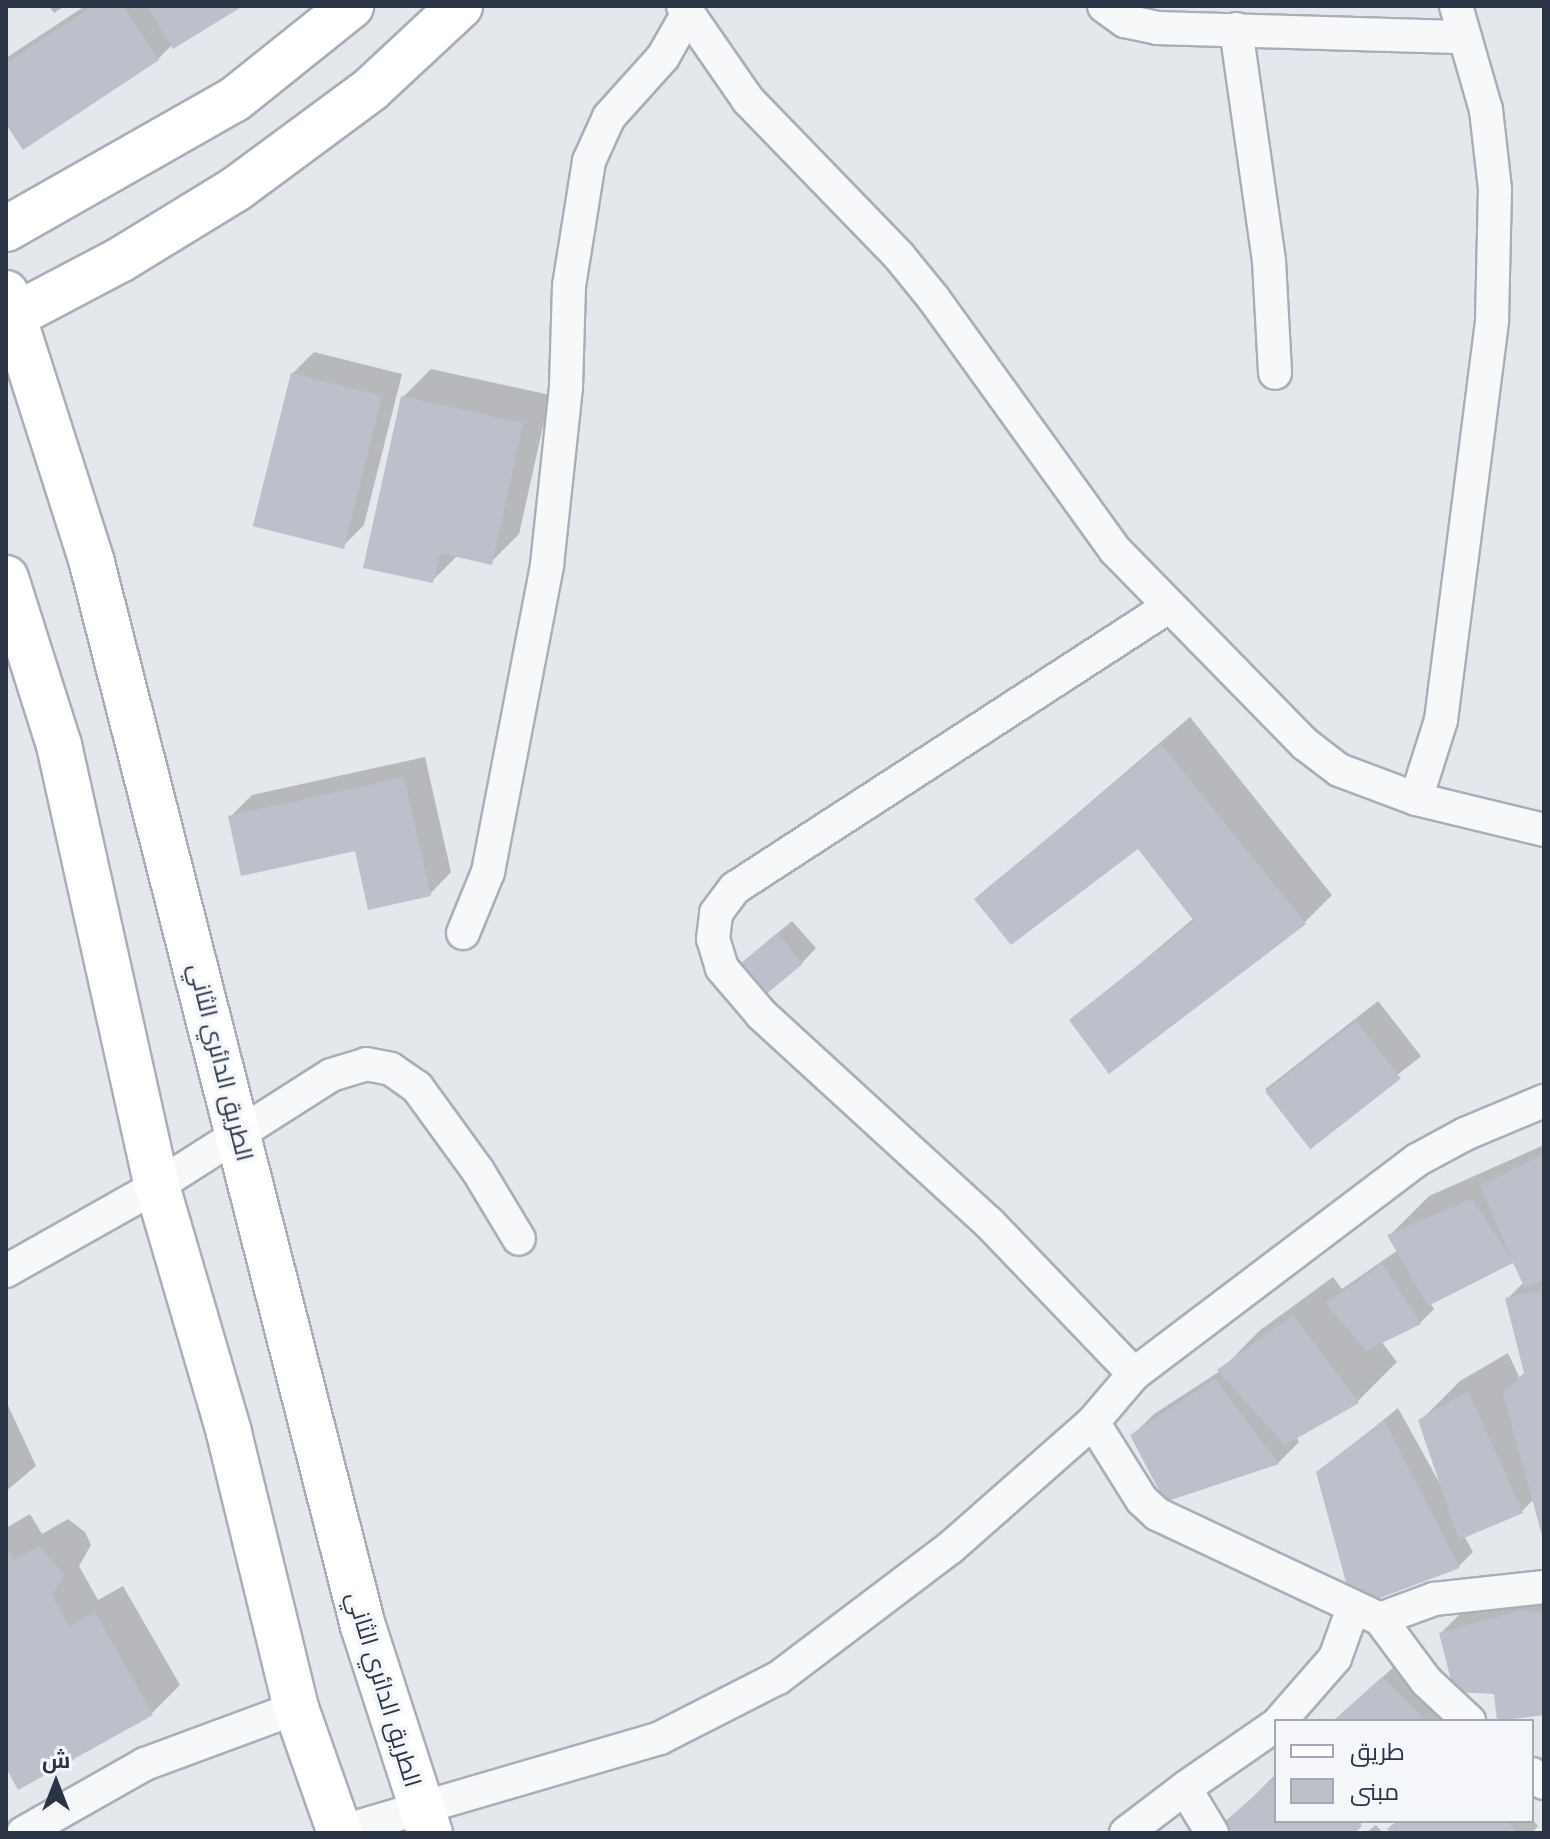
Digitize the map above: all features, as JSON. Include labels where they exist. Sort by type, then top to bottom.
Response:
[{"type":"main road","points":[[9,310],[120,260],[236,189],[371,89],[460,6]]},
{"type":"main road","points":[[6,229],[235,99],[335,11]]},
{"type":"main road","name":"الطريق الدائري الثاني","points":[[9,310],[92,563],[240,1130],[363,1626],[426,1822]]},
{"type":"main road","points":[[6,578],[59,745],[157,1186],[229,1433],[296,1708],[340,1832]]},
{"type":"street","points":[[1104,6],[1125,21],[1157,28],[1236,29],[1287,35],[1465,37]]},
{"type":"street","points":[[1416,799],[1441,720],[1492,320],[1495,189],[1486,110],[1456,6]]},
{"type":"street","points":[[463,933],[491,860],[547,565],[566,387],[569,286],[589,161],[609,117],[663,57],[686,10],[748,100],[899,256],[1115,550],[1305,744],[1339,770],[1416,799],[1544,830]]},
{"type":"street","points":[[1236,29],[1269,261],[1275,373]]},
{"type":"street","points":[[1134,1374],[989,1223],[762,1015],[722,968],[713,939],[716,913],[735,888],[1168,607]]},
{"type":"street","points":[[6,1271],[157,1186],[240,1130],[331,1075],[366,1064],[391,1069],[417,1087],[519,1239]]},
{"type":"street","points":[[340,1832],[426,1822],[660,1738],[778,1678],[950,1548],[1093,1422],[1134,1374],[1417,1160],[1465,1134],[1544,1101]]},
{"type":"street","points":[[1093,1422],[1142,1500],[1157,1514],[1366,1613],[1426,1681],[1467,1719]]},
{"type":"street","points":[[1282,1719],[1335,1658],[1366,1613],[1434,1599],[1544,1587]]},
{"type":"street","points":[[23,1833],[145,1764],[296,1708]]},
{"type":"street","points":[[1126,1833],[1274,1726]]},
{"type":"street","points":[[1185,1788],[1212,1833]]},
{"type":"building","points":[[93,6],[123,6],[159,60],[23,150],[6,124],[6,63]]},
{"type":"building","points":[[147,6],[243,6],[173,49]]},
{"type":"building","points":[[291,373],[382,396],[344,549],[253,526]]},
{"type":"building","points":[[401,396],[523,423],[492,565],[440,553],[433,583],[363,568]]},
{"type":"building","points":[[1161,744],[1306,924],[1109,1074],[1069,1020],[1194,921],[1138,849],[1011,945],[974,899]]},
{"type":"building","points":[[404,777],[431,896],[368,910],[355,851],[241,876],[228,816]]},
{"type":"building","points":[[777,933],[803,964],[767,993],[742,963]]},
{"type":"building","points":[[1356,1021],[1401,1079],[1310,1149],[1265,1092]]},
{"type":"building","points":[[1544,1154],[1544,1280],[1525,1288],[1513,1263],[1428,1306],[1387,1235],[1472,1199],[1511,1258],[1480,1185]]},
{"type":"building","points":[[1382,1264],[1421,1324],[1366,1351],[1326,1303]]},
{"type":"building","points":[[1544,1290],[1543,1539],[1503,1393],[1524,1373],[1505,1298]]},
{"type":"building","points":[[1293,1315],[1359,1403],[1285,1445],[1217,1370]]},
{"type":"building","points":[[1215,1379],[1279,1464],[1165,1502],[1130,1435]]},
{"type":"building","points":[[1468,1391],[1523,1513],[1459,1540],[1418,1420]]},
{"type":"building","points":[[1384,1420],[1460,1568],[1353,1608],[1316,1472]]},
{"type":"building","points":[[39,1546],[64,1575],[52,1595],[69,1627],[95,1612],[153,1715],[18,1790],[6,1768],[6,1548],[14,1561]]},
{"type":"building","points":[[1521,1610],[1544,1614],[1544,1715],[1497,1719],[1494,1694],[1454,1692],[1439,1633]]},
{"type":"building","points":[[1382,1677],[1424,1719],[1335,1719]]},
{"type":"building","points":[[1274,1779],[1274,1823],[1360,1823],[1362,1826],[1354,1833],[1231,1833],[1223,1823]]},
{"type":"building","points":[[1394,1823],[1509,1823],[1518,1833],[1391,1833],[1387,1829]]}]
